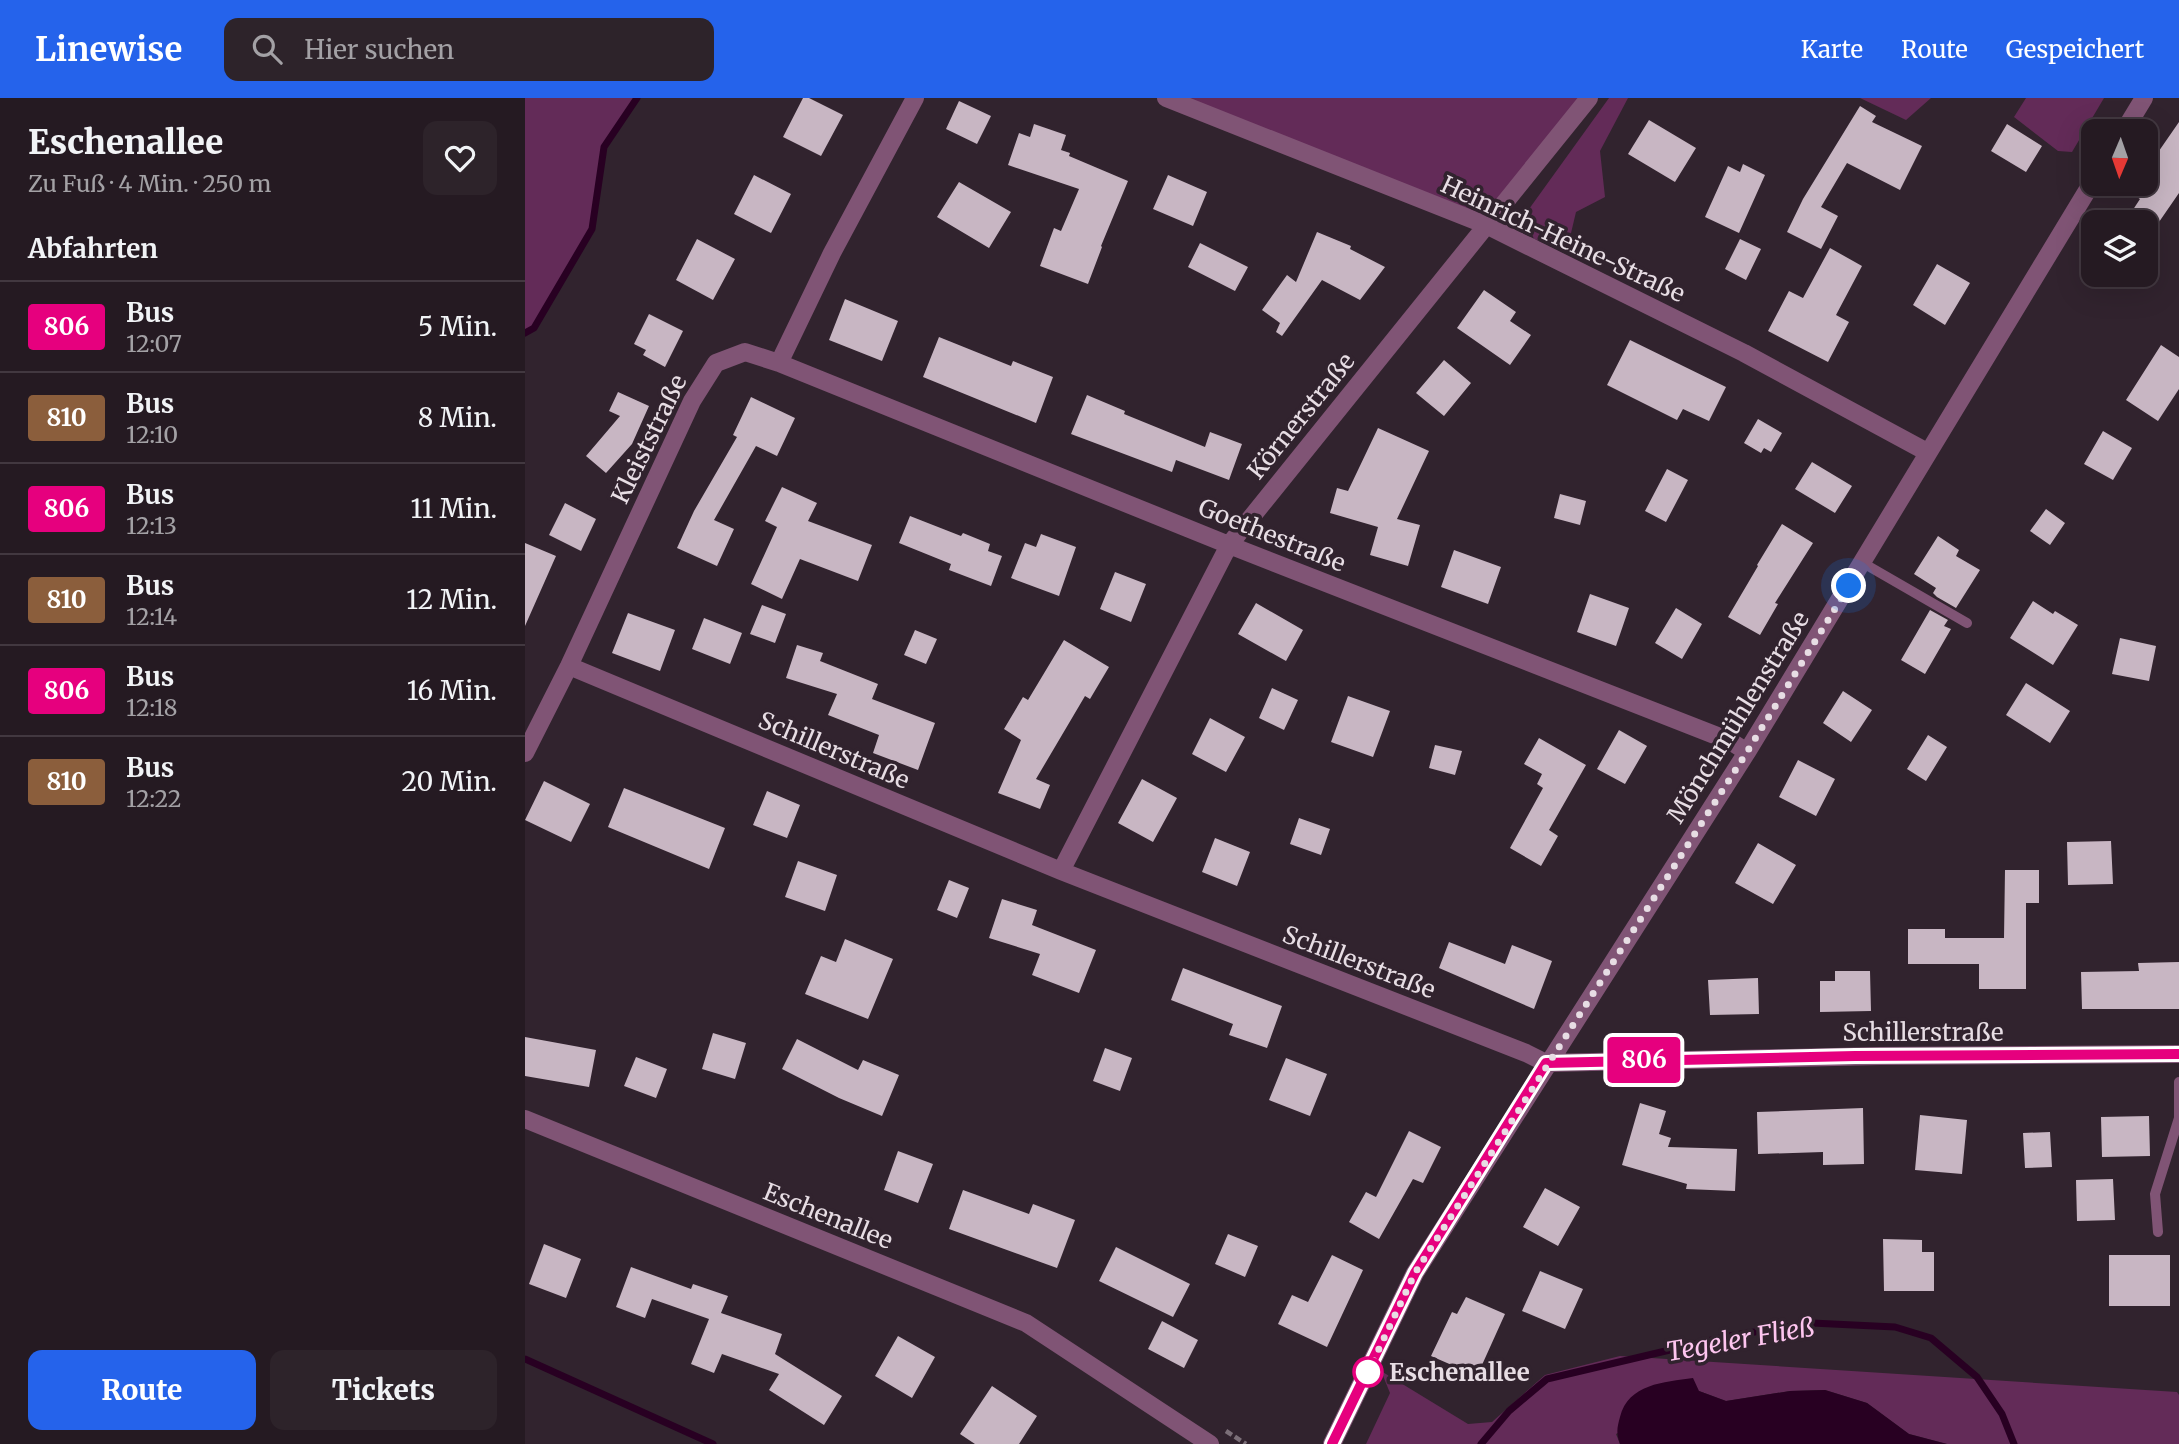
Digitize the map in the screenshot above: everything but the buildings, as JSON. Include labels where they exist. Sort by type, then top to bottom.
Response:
[{"type":"street","points":[[779,363],[832,253],[915,98]]},
{"type":"street","name":"Heinrich-Heine-Straße","points":[[1166,98],[1486,225],[1744,353],[1927,452]]},
{"type":"street","name":"Körnerstraße","points":[[1061,871],[1229,545],[1589,98]]},
{"type":"street","points":[[2131,119],[2144,98]]},
{"type":"street","name":"Mönchmühlenstraße","points":[[1332,1444],[1415,1273],[1546,1063],[1747,752],[2084,196]]},
{"type":"street","name":"Kleiststraße","points":[[525,753],[569,666],[692,401],[716,363],[745,352],[779,363]]},
{"type":"street","name":"Goethestraße","points":[[779,363],[1229,545],[1730,741],[1747,752]]},
{"type":"street","name":"Schillerstraße","points":[[569,666],[1061,871],[1546,1063],[2179,1054]]},
{"type":"street","name":"Eschenallee","points":[[525,1119],[1025,1323],[1210,1444]]},
{"type":"lane","points":[[1863,563],[1967,623]]},
{"type":"lane","points":[[2158,1232],[2155,1194],[2179,1118],[2179,1082]]},
{"type":"shaded area","points":[[525,98],[637,98],[604,147],[592,229],[534,328],[525,333]]},
{"type":"shaded area","points":[[1179,98],[1579,98],[1483,217]]},
{"type":"shaded area","points":[[1609,98],[1628,98],[1600,151],[1605,197],[1576,212],[1567,250],[1534,239],[1524,216]]},
{"type":"shaded area","points":[[1860,98],[1931,98],[1906,120]]},
{"type":"shaded area","points":[[2026,98],[2104,98],[2092,119],[2081,119],[2081,137],[2072,152],[2058,151],[2014,117]]},
{"type":"shaded area","points":[[1620,1356],[2177,1392],[2179,1444],[1947,1444],[1909,1434],[1867,1403],[1825,1390],[1790,1391],[1726,1401],[1699,1391],[1616,1434],[1620,1444],[1366,1444],[1390,1393],[1381,1371],[1468,1424],[1492,1422],[1545,1375]]},
{"type":"shaded area","points":[[1693,1378],[1699,1391],[1726,1401],[1790,1391],[1825,1390],[1867,1403],[1909,1434],[1947,1444],[1620,1444],[1618,1424],[1624,1406],[1631,1398],[1639,1391],[1659,1383]]},
{"type":"waterway","name":"Tegeler Fließ","points":[[525,333],[534,328],[592,229],[604,147],[637,98]]},
{"type":"waterway","name":"Tegeler Fließ","points":[[1481,1444],[1509,1411],[1547,1379],[1729,1336],[1812,1323],[1895,1327],[1931,1338],[1977,1377],[2002,1414],[2014,1444]]},
{"type":"waterway","name":"Tegeler Fließ","points":[[525,1359],[713,1444]]},
{"type":"bus line","name":"806","points":[[1332,1444],[1415,1273],[1546,1063],[1855,1056],[2179,1054]]},
{"type":"place","name":"Eschenallee","points":[[1368,1372]]},
{"type":"route","points":[[1368,1372],[1415,1273],[1546,1063],[1747,752],[1849,586]]}]
